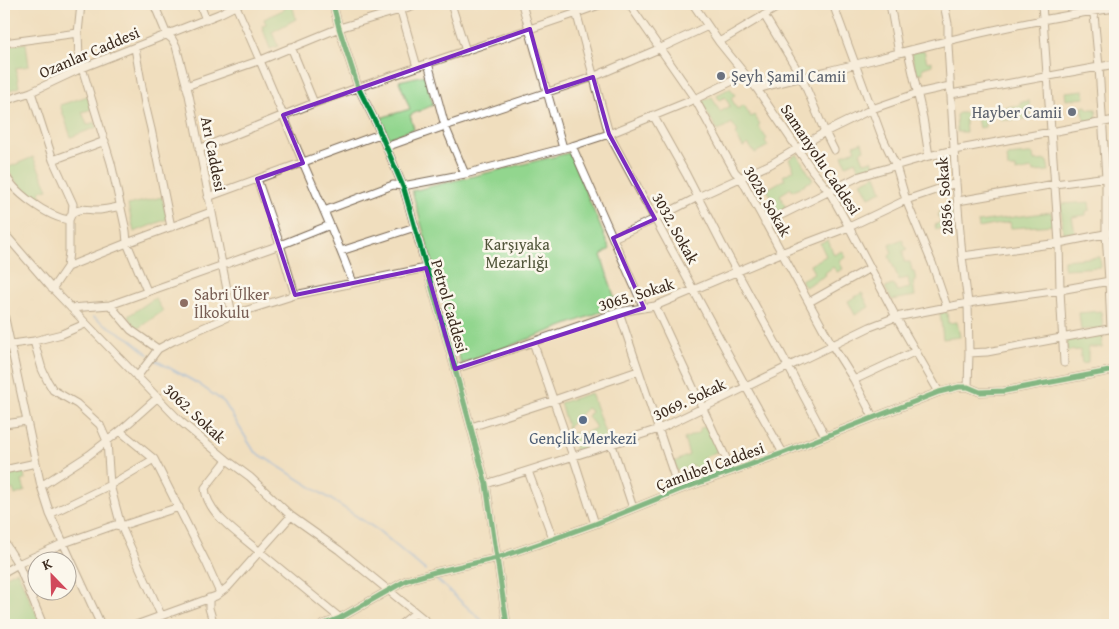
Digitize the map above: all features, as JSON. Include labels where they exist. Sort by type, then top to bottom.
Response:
[{"type":"street","points":[[82,4],[78,33],[79,58],[105,142],[121,206],[127,243],[147,291]]},
{"type":"street","name":"Arı Caddesi","points":[[154,4],[167,35],[176,46],[186,86],[232,316]]},
{"type":"street","points":[[200,4],[206,20]]},
{"type":"street","name":"Petrol Caddesi","points":[[333,4],[358,88],[403,186],[455,368],[486,484],[507,625]]},
{"type":"street","points":[[186,86],[261,60],[339,28],[399,7],[418,4]]},
{"type":"street","points":[[452,4],[466,51]]},
{"type":"street","points":[[522,4],[564,148]]},
{"type":"street","name":"3032. Sokak","points":[[574,4],[610,134],[783,453]]},
{"type":"street","points":[[198,149],[314,103],[602,4]]},
{"type":"street","name":"3028. Sokak","points":[[629,4],[695,99],[735,172],[741,178],[873,417]]},
{"type":"street","name":"Samanyolu Caddesi","points":[[693,4],[719,42],[757,89],[828,191],[939,392]]},
{"type":"street","points":[[719,42],[783,4]]},
{"type":"street","points":[[833,4],[881,134],[896,166],[906,200],[932,263],[946,307]]},
{"type":"street","points":[[890,4],[899,53]]},
{"type":"street","name":"2856. Sokak","points":[[944,4],[948,24],[956,183],[968,303],[970,353],[968,387]]},
{"type":"street","points":[[1042,4],[1059,243],[1064,363]]},
{"type":"street","points":[[238,5],[353,282]]},
{"type":"street","name":"Ozanlar Caddesi","points":[[4,101],[31,92],[82,68],[206,20],[238,5]]},
{"type":"street","points":[[399,7],[417,67]]},
{"type":"street","points":[[970,353],[987,352],[1113,329],[1112,281],[1106,233],[1103,122],[1094,7]]},
{"type":"street","points":[[757,89],[801,76],[948,40],[1094,7],[1115,8]]},
{"type":"street","points":[[764,15],[801,76],[834,150]]},
{"type":"street","points":[[386,147],[594,77],[708,26]]},
{"type":"street","points":[[4,43],[78,33]]},
{"type":"street","points":[[290,47],[314,103]]},
{"type":"street","points":[[135,48],[171,227]]},
{"type":"street","points":[[908,51],[918,93],[929,156]]},
{"type":"street","points":[[428,63],[445,126],[465,174]]},
{"type":"street","points":[[613,238],[771,164],[825,132],[872,109],[918,93],[1048,77],[1115,64]]},
{"type":"street","points":[[324,211],[393,184],[403,186],[465,174],[610,134],[695,99],[745,75]]},
{"type":"street","points":[[31,92],[54,160],[72,204],[67,267],[52,289]]},
{"type":"street","points":[[653,115],[825,436]]},
{"type":"street","points":[[765,224],[860,176],[954,150],[1115,120]]},
{"type":"street","points":[[208,198],[380,134]]},
{"type":"street","points":[[54,160],[105,142]]},
{"type":"street","points":[[572,146],[644,308]]},
{"type":"street","points":[[4,172],[6,177],[26,198],[62,219],[80,209],[97,210],[121,206]]},
{"type":"street","points":[[958,201],[1055,184],[1115,176]]},
{"type":"street","points":[[257,179],[295,295]]},
{"type":"street","name":"3065. Sokak","points":[[455,368],[619,312],[655,306],[781,253],[849,227],[906,200],[956,183]]},
{"type":"street","points":[[67,267],[212,212]]},
{"type":"street","points":[[70,308],[110,305],[223,266],[330,225]]},
{"type":"street","points":[[341,251],[415,227]]},
{"type":"street","points":[[962,256],[1059,243],[1115,232]]},
{"type":"street","name":"3062. Sokak","points":[[4,233],[6,240],[180,421],[250,477],[291,516],[339,550],[431,625]]},
{"type":"street","points":[[137,376],[158,349],[232,316],[295,295],[426,268]]},
{"type":"street","points":[[808,302],[870,268]]},
{"type":"street","name":"3069. Sokak","points":[[486,484],[659,429],[870,327],[896,317],[968,303],[1112,281]]},
{"type":"street","points":[[110,305],[131,330],[158,349]]},
{"type":"street","points":[[655,306],[732,471]]},
{"type":"street","points":[[619,312],[679,490]]},
{"type":"street","points":[[4,314],[7,345],[27,421],[41,486],[50,514],[101,625]]},
{"type":"street","points":[[7,345],[62,334],[85,324]]},
{"type":"street","points":[[34,341],[42,369],[53,390],[77,404],[88,414],[100,426],[107,441],[110,485],[121,526],[161,615]]},
{"type":"street","points":[[533,342],[595,524]]},
{"type":"street","points":[[854,380],[916,351]]},
{"type":"street","name":"Çamlıbel Caddesi","points":[[323,625],[340,618],[407,580],[497,558],[553,539],[939,392],[959,387],[968,387],[980,392],[1004,391],[1115,370]]},
{"type":"street","points":[[471,427],[638,371]]},
{"type":"street","points":[[41,486],[89,455],[120,431],[158,397]]},
{"type":"street","points":[[4,424],[27,421]]},
{"type":"street","points":[[120,431],[154,459],[173,494],[220,593]]},
{"type":"street","points":[[612,445],[633,508]]},
{"type":"street","points":[[50,514],[110,485],[154,459]]},
{"type":"street","points":[[227,460],[205,488],[206,495],[216,512],[228,526],[340,618]]},
{"type":"street","points":[[4,470],[36,463]]},
{"type":"street","points":[[528,471],[553,539]]},
{"type":"street","points":[[4,572],[64,543],[115,525],[121,526],[178,507]]},
{"type":"street","points":[[136,625],[220,593],[228,587],[291,516]]},
{"type":"street","points":[[4,542],[18,564],[43,625]]},
{"type":"street","points":[[209,598],[209,608],[214,625]]},
{"type":"street","points":[[400,625],[415,613]]},
{"type":"highlighted area","points":[[530,29],[547,92],[593,77],[609,134],[655,219],[613,238],[644,308],[455,369],[426,268],[295,295],[257,179],[303,163],[283,115]]},
{"type":"green space","points":[[292,4],[296,19],[272,32],[278,46],[270,49],[262,26],[266,24],[264,19]]},
{"type":"green space","points":[[26,43],[29,66],[16,68],[19,87],[5,92],[4,46]]},
{"type":"green space","points":[[924,50],[927,62],[932,61],[932,65],[923,68],[923,73],[917,74],[911,53]]},
{"type":"green space","points":[[425,75],[433,105],[410,115],[414,129],[387,138],[380,118],[410,109],[399,81]]},
{"type":"green space","points":[[730,88],[735,95],[731,98],[737,109],[744,105],[751,117],[754,115],[760,124],[758,126],[767,139],[765,141],[768,146],[755,153],[748,144],[743,147],[735,134],[738,132],[732,123],[718,131],[701,102],[712,97],[720,112],[730,106],[725,97],[719,100],[717,95]]},
{"type":"green space","points":[[1084,90],[1085,98],[1066,100],[1065,92]]},
{"type":"green space","points":[[88,96],[92,109],[82,112],[87,125],[95,122],[97,127],[71,137],[60,105]]},
{"type":"green space","points":[[1029,101],[1031,118],[1001,120],[1001,117],[997,115],[985,119],[985,127],[979,128],[977,118],[965,120],[966,132],[957,132],[956,115],[959,113],[986,113],[985,110],[1020,105],[1020,102]]},
{"type":"green space","points":[[1086,106],[1088,109],[1096,109],[1097,120],[1085,122],[1082,107]]},
{"type":"green space","points":[[862,142],[864,150],[860,152],[864,162],[872,160],[875,167],[860,172],[855,161],[846,165],[842,155],[856,150],[854,145]]},
{"type":"green space","name":"Karşıyaka Mezarlığı","points":[[569,153],[610,249],[601,255],[617,306],[461,364],[412,191]]},
{"type":"green space","points":[[797,154],[813,180],[792,191],[791,188],[780,195],[786,208],[778,213],[767,189],[785,179],[783,176],[794,170],[789,159]]},
{"type":"green space","points":[[1033,154],[1034,161],[1047,160],[1049,171],[1033,172],[1032,169],[1016,172],[1016,168],[1008,168],[1007,156]]},
{"type":"green space","points":[[33,157],[48,189],[40,191],[42,201],[22,188],[7,168]]},
{"type":"green space","points":[[876,175],[882,191],[869,197],[861,182]]},
{"type":"green space","points":[[162,197],[167,219],[134,232],[128,205]]},
{"type":"green space","points":[[1089,202],[1090,210],[1086,211],[1086,215],[1072,217],[1075,232],[1063,233],[1061,204]]},
{"type":"green space","points":[[953,207],[956,222],[936,230],[935,225],[941,222],[938,215],[940,210]]},
{"type":"green space","points":[[1051,212],[1054,225],[1011,228],[1010,222],[979,228],[978,222]]},
{"type":"green space","points":[[902,239],[907,250],[903,251],[904,262],[910,262],[912,271],[914,271],[916,281],[913,281],[915,296],[892,300],[885,288],[894,284],[897,291],[910,288],[908,278],[899,280],[889,256],[892,253],[889,245]]},
{"type":"green space","points":[[828,240],[834,255],[842,251],[846,257],[839,261],[843,269],[837,272],[833,267],[825,273],[826,275],[805,287],[801,280],[814,273],[810,265],[826,256],[820,243]]},
{"type":"green space","points":[[1100,257],[1101,267],[1064,269],[1064,260]]},
{"type":"green space","points":[[862,293],[869,307],[855,315],[848,301]]},
{"type":"green space","points":[[155,298],[163,311],[137,329],[128,316]]},
{"type":"green space","points":[[1101,311],[1103,328],[1081,330],[1079,313]]},
{"type":"green space","points":[[947,312],[948,323],[957,322],[960,337],[943,339],[940,313]]},
{"type":"green space","points":[[1103,336],[1102,347],[1088,347],[1088,363],[1082,364],[1080,350],[1067,351],[1067,341]]},
{"type":"green space","points":[[591,393],[608,442],[576,452],[570,435],[576,432],[578,436],[596,428],[588,417],[591,411],[587,408],[568,429],[560,403]]},
{"type":"green space","points":[[708,425],[720,450],[703,458],[708,470],[696,475],[693,465],[677,471],[674,462],[689,455],[684,439],[700,432],[699,429]]},
{"type":"green space","points":[[23,467],[25,480],[22,481],[25,491],[15,495],[13,489],[4,491],[4,473]]},
{"type":"green space","points":[[17,571],[28,595],[28,602],[31,602],[41,624],[4,625],[4,577]]},
{"type":"waterway","points":[[93,317],[130,339],[148,354]]},
{"type":"waterway","points":[[155,360],[197,383],[224,402],[254,451],[379,531],[425,570]]},
{"type":"waterway","points":[[434,577],[487,625]]},
{"type":"cycle path","points":[[333,4],[358,87],[377,125],[404,189],[455,369],[486,484],[507,625]]},
{"type":"cycle path","points":[[322,625],[340,618],[407,580],[497,558],[553,539],[939,392],[959,387],[968,387],[980,392],[1004,391],[1115,370]]},
{"type":"place","name":"Şeyh Şamil Camii","points":[[721,76]]},
{"type":"place","name":"Hayber Camii","points":[[1072,112]]},
{"type":"place","name":"Sabri Ülker İlkokulu","points":[[184,303]]},
{"type":"place","name":"Gençlik Merkezi","points":[[583,420]]}]
